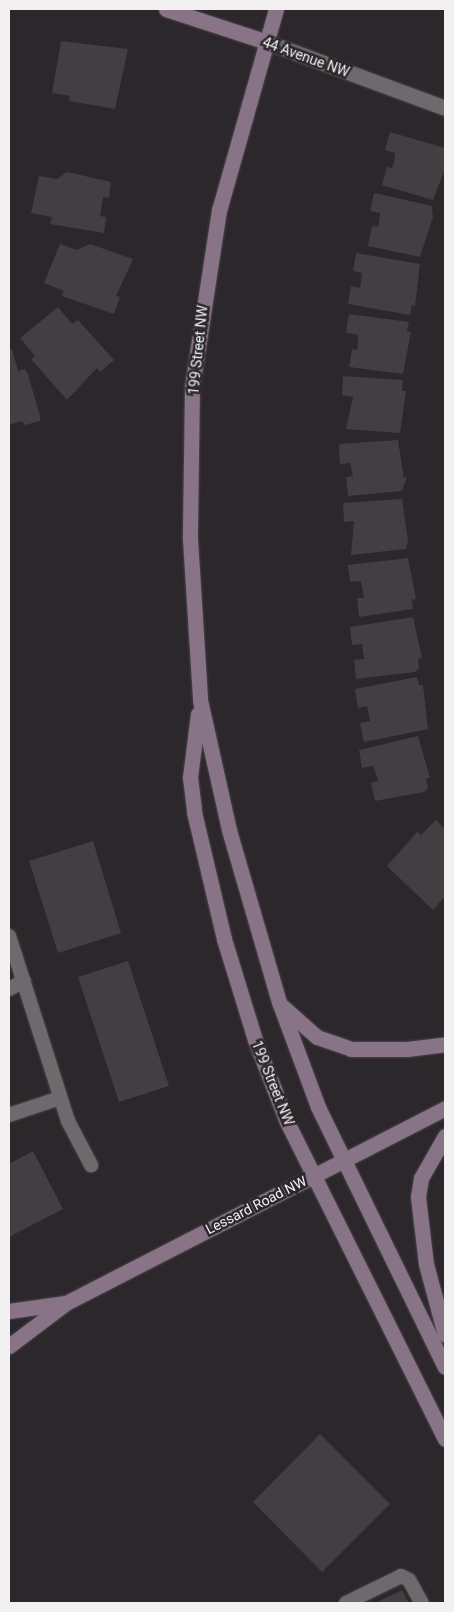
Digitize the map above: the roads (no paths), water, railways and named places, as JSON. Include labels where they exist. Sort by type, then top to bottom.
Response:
[{"type":"main road","name":"44 Avenue NW","points":[[166,9],[264,41]]},
{"type":"main road","name":"199 Street NW","points":[[276,9],[264,41],[219,210],[192,387],[190,539],[200,700],[229,830],[279,1002],[343,1161],[445,1367]]},
{"type":"main road","name":"199 Street NW","points":[[200,700],[190,777],[194,812],[224,939],[255,1040],[314,1176],[445,1439]]},
{"type":"main road","points":[[279,1002],[317,1037],[351,1049],[408,1049],[445,1044]]},
{"type":"main road","name":"Lessard Road NW","points":[[9,1346],[66,1303],[445,1108]]},
{"type":"main road","points":[[445,1136],[421,1178],[418,1197],[426,1264],[445,1335]]},
{"type":"main road","name":"Lessard Road NW","points":[[9,1311],[66,1303]]},
{"type":"street","name":"44 Avenue NW","points":[[264,41],[445,108]]},
{"type":"lane","points":[[9,936],[60,1098],[91,1165]]},
{"type":"lane","points":[[9,989],[24,981]]},
{"type":"lane","points":[[9,1115],[60,1098]]},
{"type":"lane","points":[[346,1603],[401,1576],[409,1580],[422,1603]]}]
